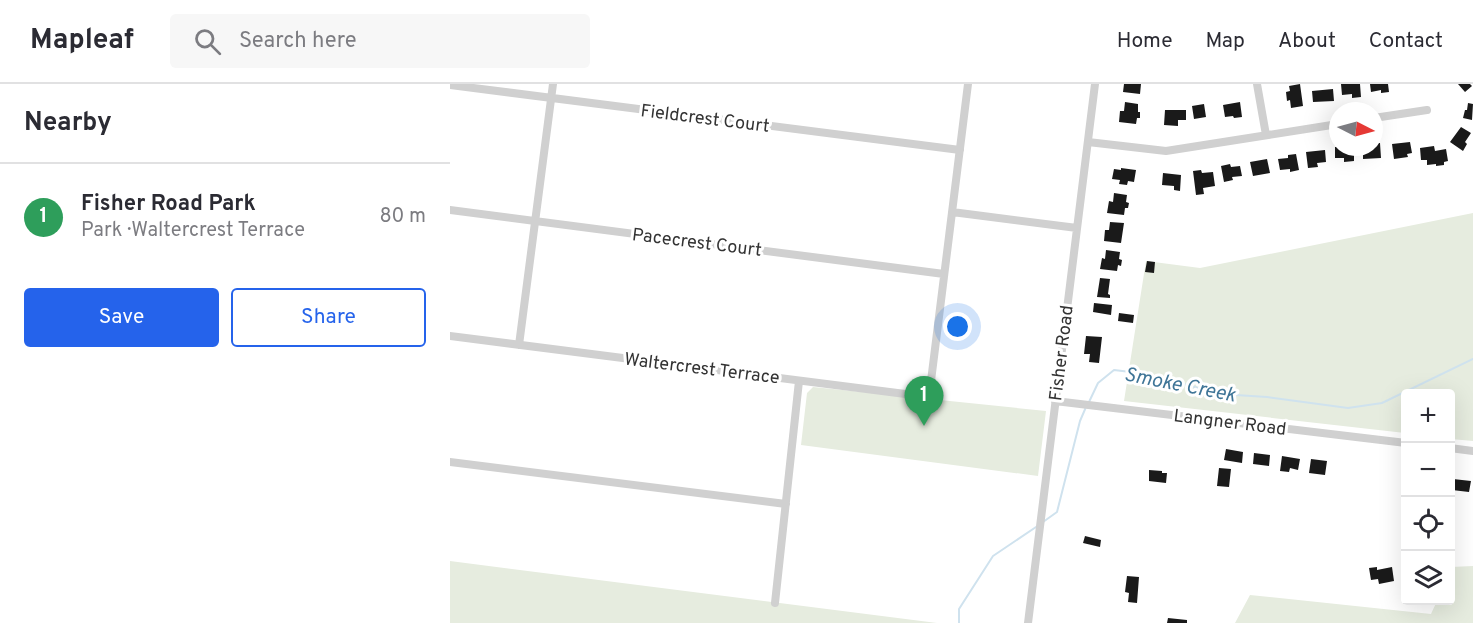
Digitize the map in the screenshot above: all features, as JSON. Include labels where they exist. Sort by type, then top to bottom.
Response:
[{"type":"street","points":[[519,345],[553,84]]},
{"type":"street","points":[[944,274],[968,84]]},
{"type":"street","name":"Fisher Road","points":[[1028,623],[1095,84]]},
{"type":"street","points":[[1257,84],[1266,135]]},
{"type":"street","name":"Fieldcrest Court","points":[[450,85],[960,150]]},
{"type":"street","points":[[1383,117],[1427,110]]},
{"type":"street","points":[[1088,142],[1166,151],[1329,125]]},
{"type":"street","name":"Pacecrest Court","points":[[450,210],[944,274]]},
{"type":"street","points":[[952,212],[1077,228]]},
{"type":"street","name":"Waltercrest Terrace","points":[[450,336],[928,398],[944,274]]},
{"type":"street","points":[[775,603],[800,381]]},
{"type":"street","name":"Langner Road","points":[[1055,401],[1401,442]]},
{"type":"street","points":[[1455,449],[1473,451]]},
{"type":"street","points":[[450,462],[786,504]]},
{"type":"shaded area","points":[[1473,213],[1473,441],[1455,439],[1455,389],[1401,389],[1401,433],[1124,401],[1146,261],[1200,268]]},
{"type":"shaded area","points":[[813,387],[1046,411],[1038,476],[801,445],[807,393]]},
{"type":"shaded area","points":[[450,561],[937,623],[450,623]]},
{"type":"shaded area","points":[[1473,566],[1473,623],[1235,623],[1250,595],[1431,614],[1435,605],[1455,605],[1455,567]]},
{"type":"building","points":[[1124,84],[1141,84],[1140,94],[1123,92]]},
{"type":"building","points":[[1300,84],[1303,106],[1291,108],[1286,92],[1290,91],[1289,86]]},
{"type":"building","points":[[1341,84],[1360,84],[1361,97],[1352,98],[1352,94],[1342,95]]},
{"type":"building","points":[[1370,84],[1388,84],[1389,92],[1381,93],[1381,90],[1371,92]]},
{"type":"building","points":[[1458,84],[1470,84],[1472,86],[1465,92]]},
{"type":"building","points":[[1333,89],[1334,101],[1313,102],[1312,91]]},
{"type":"building","points":[[1125,102],[1138,104],[1140,118],[1137,118],[1136,124],[1119,122],[1120,111],[1124,111]]},
{"type":"building","points":[[1240,102],[1242,117],[1225,117],[1223,105]]},
{"type":"building","points":[[1468,103],[1473,104],[1472,120],[1463,118]]},
{"type":"building","points":[[1204,104],[1206,117],[1194,119],[1192,106]]},
{"type":"building","points":[[1165,110],[1186,110],[1186,120],[1178,120],[1178,126],[1164,125]]},
{"type":"building","points":[[1461,127],[1471,133],[1465,142],[1467,144],[1463,151],[1450,142]]},
{"type":"building","points":[[1410,142],[1412,153],[1407,154],[1408,157],[1394,159],[1392,144]]},
{"type":"building","points":[[1434,146],[1435,151],[1446,149],[1448,161],[1444,162],[1444,165],[1427,165],[1427,160],[1421,160],[1420,148]]},
{"type":"building","points":[[1325,150],[1326,162],[1317,163],[1318,167],[1308,168],[1306,152]]},
{"type":"building","points":[[1296,154],[1299,170],[1290,172],[1290,169],[1280,170],[1278,159]]},
{"type":"building","points":[[1335,156],[1354,156],[1354,161],[1344,162],[1344,158],[1335,158]]},
{"type":"building","points":[[1363,156],[1381,156],[1381,158],[1363,159]]},
{"type":"building","points":[[1267,159],[1270,173],[1253,176],[1250,162]]},
{"type":"building","points":[[1230,164],[1231,167],[1240,166],[1242,176],[1232,177],[1233,180],[1224,182],[1221,166]]},
{"type":"building","points":[[1121,168],[1136,170],[1134,182],[1128,181],[1127,185],[1119,184],[1120,180],[1112,179],[1114,169],[1121,170]]},
{"type":"building","points":[[1201,170],[1202,173],[1213,172],[1215,186],[1203,188],[1204,194],[1196,195],[1193,171]]},
{"type":"building","points":[[1163,173],[1181,175],[1180,191],[1174,190],[1174,186],[1162,185]]},
{"type":"building","points":[[1114,193],[1127,195],[1126,202],[1129,203],[1124,215],[1107,213],[1109,201],[1113,202]]},
{"type":"building","points":[[1110,222],[1124,223],[1121,243],[1104,241],[1105,230],[1109,230]]},
{"type":"building","points":[[1106,250],[1120,252],[1119,259],[1122,260],[1117,271],[1100,269]]},
{"type":"building","points":[[1147,261],[1155,262],[1154,273],[1145,272]]},
{"type":"building","points":[[1100,278],[1110,279],[1108,294],[1110,298],[1097,297]]},
{"type":"building","points":[[1094,303],[1112,305],[1111,315],[1093,312]]},
{"type":"building","points":[[1119,313],[1134,315],[1133,323],[1118,321]]},
{"type":"building","points":[[1086,336],[1102,337],[1099,363],[1089,362],[1090,354],[1084,354]]},
{"type":"building","points":[[1226,449],[1243,452],[1242,463],[1224,460]]},
{"type":"building","points":[[1254,453],[1270,455],[1269,466],[1253,464]]},
{"type":"building","points":[[1282,456],[1300,459],[1298,470],[1290,468],[1289,472],[1280,471]]},
{"type":"building","points":[[1311,459],[1327,461],[1325,475],[1309,473]]},
{"type":"building","points":[[1219,468],[1231,469],[1229,487],[1217,486]]},
{"type":"building","points":[[1149,470],[1167,473],[1166,483],[1149,481]]},
{"type":"building","points":[[1455,479],[1471,481],[1469,492],[1455,490]]},
{"type":"building","points":[[1085,536],[1101,540],[1100,547],[1083,543]]},
{"type":"building","points":[[1377,567],[1377,570],[1392,567],[1394,581],[1379,584],[1378,579],[1371,580],[1369,568]]},
{"type":"building","points":[[1127,576],[1139,577],[1137,603],[1128,602],[1129,593],[1125,592]]},
{"type":"building","points":[[1168,618],[1187,620],[1187,623],[1167,623]]},
{"type":"waterway","name":"Smoke Creek","points":[[1089,402],[1098,383],[1114,370],[1147,374],[1220,394],[1267,397],[1348,408],[1382,403],[1473,359]]},
{"type":"waterway","name":"Smoke Creek","points":[[1043,522],[1057,512],[1080,421],[1086,407]]},
{"type":"waterway","name":"Smoke Creek","points":[[959,623],[959,609],[993,556],[1039,525]]},
{"type":"place","name":"Fisher Road Park","points":[[924,426]]}]
